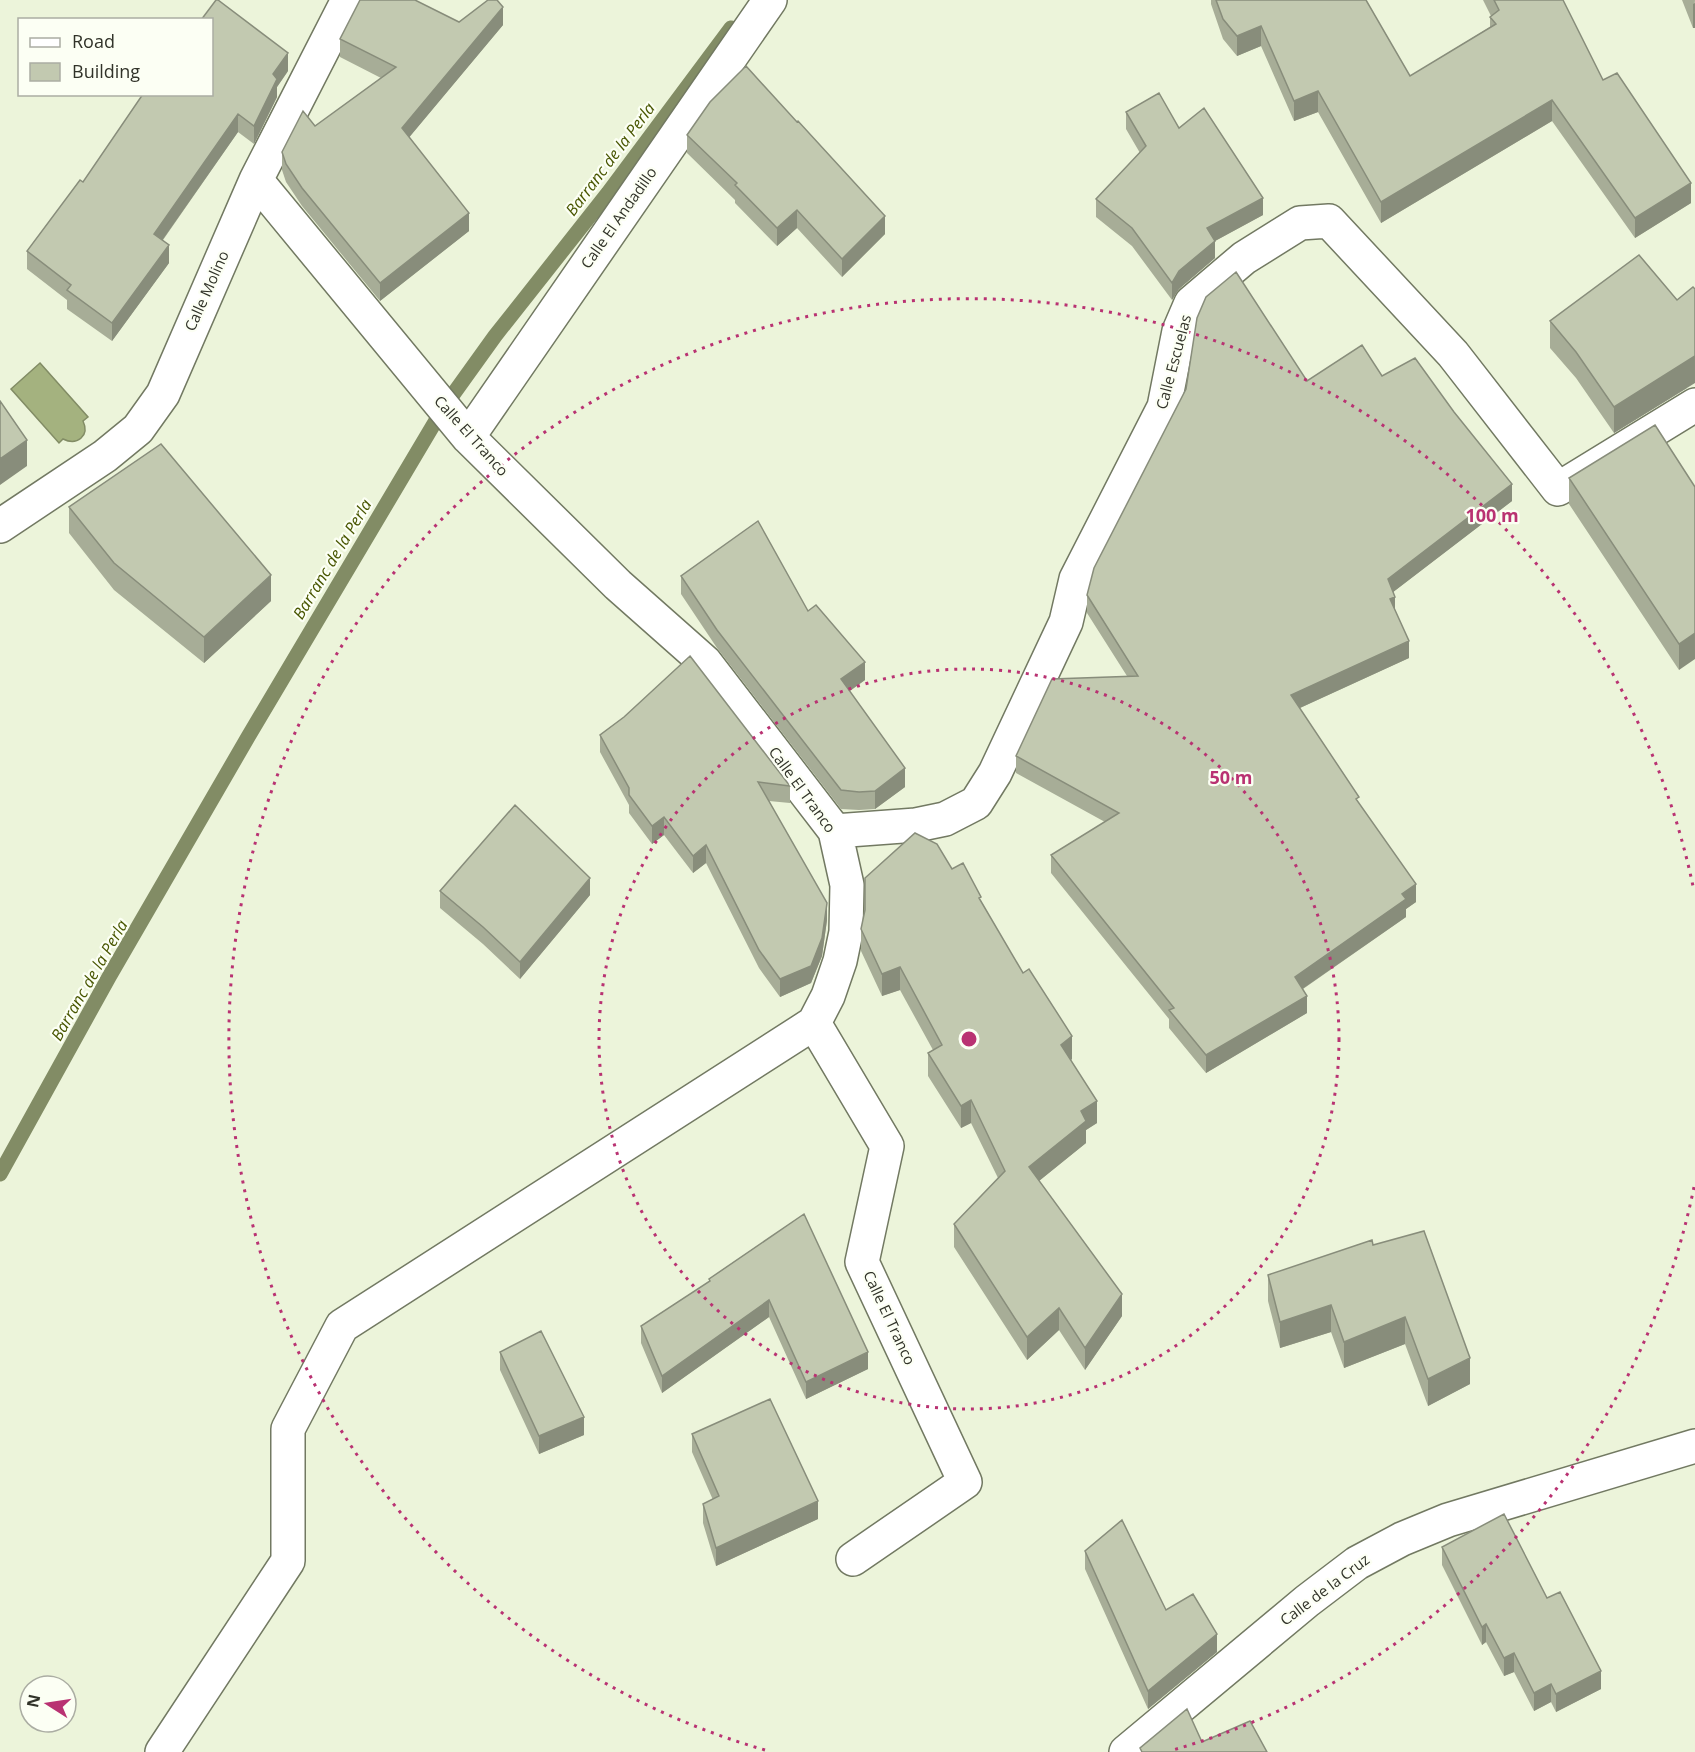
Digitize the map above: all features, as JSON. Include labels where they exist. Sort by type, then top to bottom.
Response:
[{"type":"street","name":"Calle Molino","points":[[0,526],[105,456],[138,429],[163,394],[256,180],[348,0]]},
{"type":"street","name":"Calle El Andadillo","points":[[468,437],[770,0]]},
{"type":"street","name":"Calle El Tranco","points":[[256,180],[468,437],[618,585],[705,662],[835,831],[847,885],[846,932],[840,961],[828,996],[814,1023],[887,1146],[862,1262],[965,1482],[853,1559]]},
{"type":"street","name":"Calle Escuelas","points":[[835,831],[916,825],[945,819],[975,803],[995,773],[1066,622],[1076,579],[1164,407],[1179,331],[1191,303],[1244,258],[1300,223],[1329,221],[1453,354],[1558,489],[1695,405]]},
{"type":"street","points":[[162,1752],[288,1561],[288,1430],[342,1326],[814,1023]]},
{"type":"street","name":"Calle de la Cruz","points":[[1126,1752],[1307,1601],[1357,1563],[1375,1553],[1448,1520],[1695,1446]]},
{"type":"shaded area","points":[[40,363],[88,417],[83,421],[85,431],[81,438],[73,441],[63,439],[59,443],[11,389]]},
{"type":"building","points":[[218,0],[288,53],[273,74],[277,79],[254,126],[238,114],[154,234],[169,245],[112,323],[67,290],[71,285],[27,251],[80,180],[83,182],[142,96],[213,96],[213,18],[202,18]]},
{"type":"building","points":[[360,0],[415,0],[459,22],[488,0],[497,0],[503,7],[402,128],[469,213],[380,283],[302,188],[286,164],[282,152],[303,111],[315,126],[396,67],[340,39]]},
{"type":"building","points":[[1216,0],[1366,0],[1410,76],[1496,24],[1490,17],[1499,10],[1494,0],[1563,0],[1603,80],[1617,73],[1691,183],[1635,218],[1552,100],[1381,202],[1318,91],[1294,101],[1261,26],[1237,36],[1223,19]]},
{"type":"building","points":[[746,66],[885,216],[842,259],[797,210],[777,228],[735,185],[737,183],[687,135],[710,102]]},
{"type":"building","points":[[1159,93],[1179,128],[1204,108],[1263,198],[1207,228],[1215,241],[1179,271],[1172,283],[1132,228],[1096,199],[1146,146],[1126,112]]},
{"type":"building","points":[[1639,255],[1677,300],[1693,287],[1695,289],[1695,356],[1614,407],[1576,352],[1550,321]]},
{"type":"building","points":[[1236,272],[1307,381],[1362,345],[1382,376],[1415,358],[1454,412],[1512,484],[1388,579],[1395,597],[1390,599],[1409,641],[1291,695],[1359,797],[1356,799],[1416,884],[1402,894],[1406,899],[1295,977],[1307,996],[1206,1055],[1169,1010],[1174,1008],[1051,855],[1119,813],[1016,756],[1052,679],[1138,676],[1087,595],[1094,568],[1186,389],[1197,318],[1206,297]]},
{"type":"building","points":[[0,401],[27,440],[0,459]]},
{"type":"building","points":[[1655,425],[1695,487],[1695,633],[1679,644],[1569,478]]},
{"type":"building","points":[[161,444],[271,575],[204,637],[114,563],[69,507]]},
{"type":"building","points":[[758,521],[808,611],[816,605],[865,662],[841,679],[905,768],[875,791],[841,790],[717,630],[681,576]]},
{"type":"building","points":[[690,656],[790,786],[758,782],[827,903],[822,938],[811,966],[780,979],[759,950],[706,845],[693,856],[664,817],[652,826],[629,795],[629,788],[600,735],[624,717]]},
{"type":"building","points":[[515,805],[590,878],[520,962],[440,891]]},
{"type":"building","points":[[915,833],[937,844],[952,869],[963,863],[981,897],[979,898],[1023,973],[1029,969],[1072,1036],[1061,1045],[1097,1101],[1081,1111],[1086,1121],[1029,1167],[1122,1294],[1085,1348],[1059,1308],[1027,1337],[954,1224],[1005,1171],[971,1100],[961,1106],[928,1053],[942,1045],[900,967],[882,974],[861,929],[865,910],[865,878]]},
{"type":"building","points":[[804,1214],[868,1352],[806,1382],[769,1300],[662,1376],[641,1326],[710,1281],[709,1279]]},
{"type":"building","points":[[1424,1231],[1470,1358],[1428,1379],[1405,1317],[1344,1342],[1331,1305],[1280,1322],[1268,1275],[1372,1240],[1373,1245]]},
{"type":"building","points":[[541,1331],[584,1417],[539,1436],[500,1352]]},
{"type":"building","points":[[770,1399],[818,1501],[716,1548],[703,1504],[719,1496],[692,1434]]},
{"type":"building","points":[[1504,1514],[1547,1598],[1560,1592],[1601,1671],[1556,1694],[1551,1684],[1534,1693],[1514,1653],[1504,1658],[1486,1624],[1482,1627],[1442,1547]]},
{"type":"building","points":[[1122,1520],[1166,1610],[1193,1594],[1217,1634],[1148,1691],[1085,1551]]},
{"type":"building","points":[[1187,1709],[1202,1742],[1250,1721],[1267,1752],[1142,1752],[1140,1748]]},
{"type":"waterway","name":"Barranc de la Perla","points":[[0,1174],[109,977],[444,407],[495,336],[608,193],[731,28]]}]
